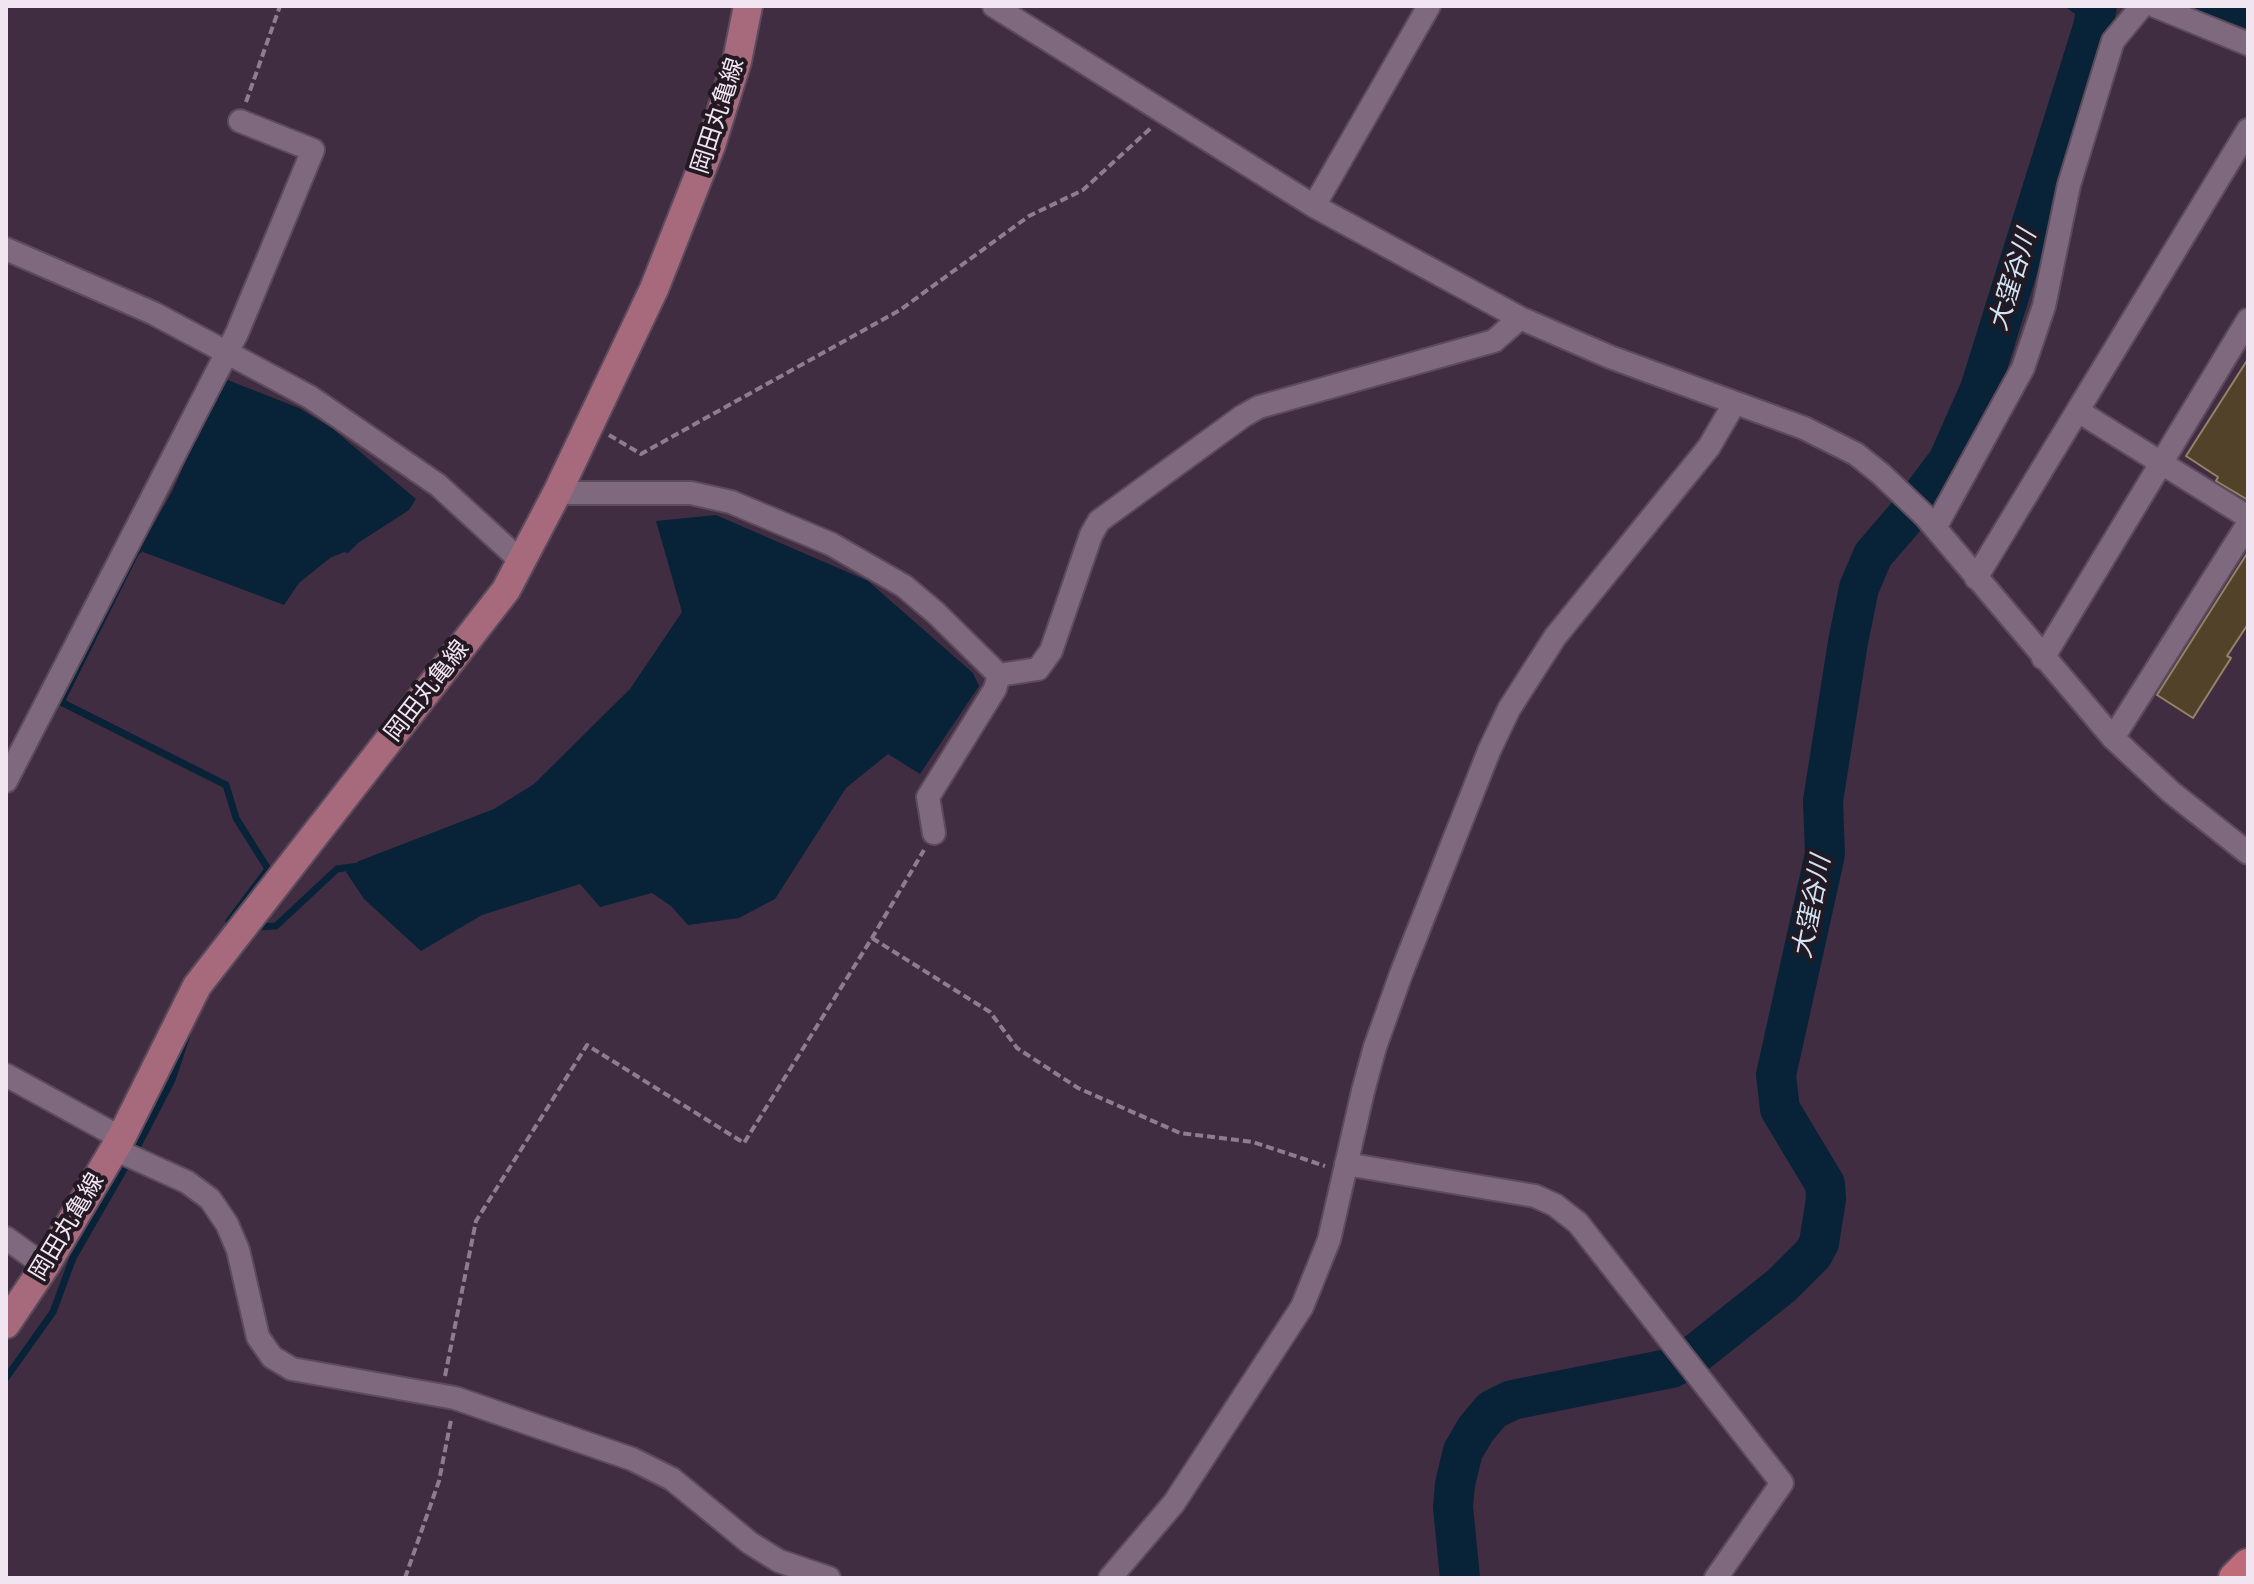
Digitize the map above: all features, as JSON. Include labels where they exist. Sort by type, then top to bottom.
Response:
[{"type":"highway","points":[[2235,1578],[2248,1565]]},
{"type":"main road","name":"岡田丸亀線","points":[[6,1324],[125,1151],[197,986],[506,590],[557,493],[654,289],[711,145],[737,61],[748,6]]},
{"type":"street","points":[[994,6],[1314,206],[1520,318],[1610,357],[1829,439],[1856,454],[1908,498],[1930,522],[2113,738],[2171,792],[2248,853]]},
{"type":"street","points":[[1314,206],[1429,6]]},
{"type":"street","points":[[1930,522],[2023,368],[2044,306],[2069,185],[2113,41],[2142,6]]},
{"type":"street","points":[[2155,6],[2248,44]]},
{"type":"street","points":[[6,781],[237,333],[313,150],[240,121]]},
{"type":"street","points":[[1976,578],[2248,130]]},
{"type":"street","points":[[6,249],[153,313],[310,397],[438,485],[521,561]]},
{"type":"street","points":[[999,675],[1038,669],[1051,651],[1091,535],[1099,521],[1243,416],[1259,407],[1494,341],[1520,318]]},
{"type":"street","points":[[2043,658],[2248,320]]},
{"type":"street","points":[[1110,1578],[1174,1503],[1302,1307],[1329,1240],[1367,1076],[1401,974],[1489,751],[1509,709],[1555,637],[1709,447],[1734,404]]},
{"type":"street","points":[[2078,411],[2248,517]]},
{"type":"street","points":[[557,493],[691,493],[731,502],[831,544],[904,586],[999,675]]},
{"type":"street","points":[[2113,738],[2248,524]]},
{"type":"street","points":[[934,833],[928,797],[995,689],[999,675]]},
{"type":"street","points":[[6,1075],[125,1151],[187,1182],[210,1199],[238,1250],[258,1337],[272,1357],[292,1369],[448,1396],[632,1459],[672,1479],[750,1543],[779,1561],[829,1578]]},
{"type":"street","points":[[1345,1168],[1535,1196],[1555,1205],[1578,1223],[1782,1483],[1716,1578]]},
{"type":"street","points":[[6,1238],[45,1266]]},
{"type":"path","points":[[240,121],[280,6]]},
{"type":"path","points":[[589,423],[641,454],[900,310],[1029,216],[1083,190],[1166,115]]},
{"type":"path","points":[[405,1578],[439,1481],[448,1396],[476,1221],[587,1045],[744,1143],[934,833]]},
{"type":"path","points":[[872,938],[990,1012],[1017,1048],[1078,1088],[1180,1133],[1253,1142],[1345,1168]]},
{"type":"water","points":[[2187,6],[2248,6],[2248,29]]},
{"type":"water","points":[[225,379],[299,408],[333,429],[416,499],[409,510],[358,543],[348,553],[330,558],[299,583],[284,605],[143,552],[144,541],[172,492],[221,381]]},
{"type":"water","points":[[716,515],[868,581],[973,673],[979,686],[920,774],[888,754],[846,788],[775,899],[739,918],[688,925],[671,906],[652,893],[600,907],[580,884],[482,915],[421,951],[364,899],[346,872],[359,861],[494,809],[534,784],[630,689],[682,612],[656,521]]},
{"type":"building","points":[[2248,359],[2248,500],[2216,481],[2218,477],[2186,456]]},
{"type":"building","points":[[2248,552],[2248,624],[2227,656],[2231,658],[2193,718],[2157,695]]},
{"type":"waterway","points":[[2070,6],[2077,11],[2093,6]]},
{"type":"waterway","name":"大窪谷川","points":[[1460,1578],[1453,1507],[1455,1484],[1463,1451],[1492,1410],[1512,1400],[1672,1368],[1698,1352],[1782,1285],[1813,1254],[1819,1243],[1826,1199],[1825,1184],[1780,1109],[1776,1075],[1825,854],[1823,801],[1859,588],[1873,555],[1948,461],[1980,389],[2097,6]]},
{"type":"waterway","points":[[149,542],[136,552],[61,702],[226,785],[236,818],[268,869],[229,921]]},
{"type":"waterway","points":[[254,927],[276,926],[337,869],[359,866]]},
{"type":"waterway","points":[[6,1378],[53,1312],[73,1258],[172,1080],[187,1035]]}]
